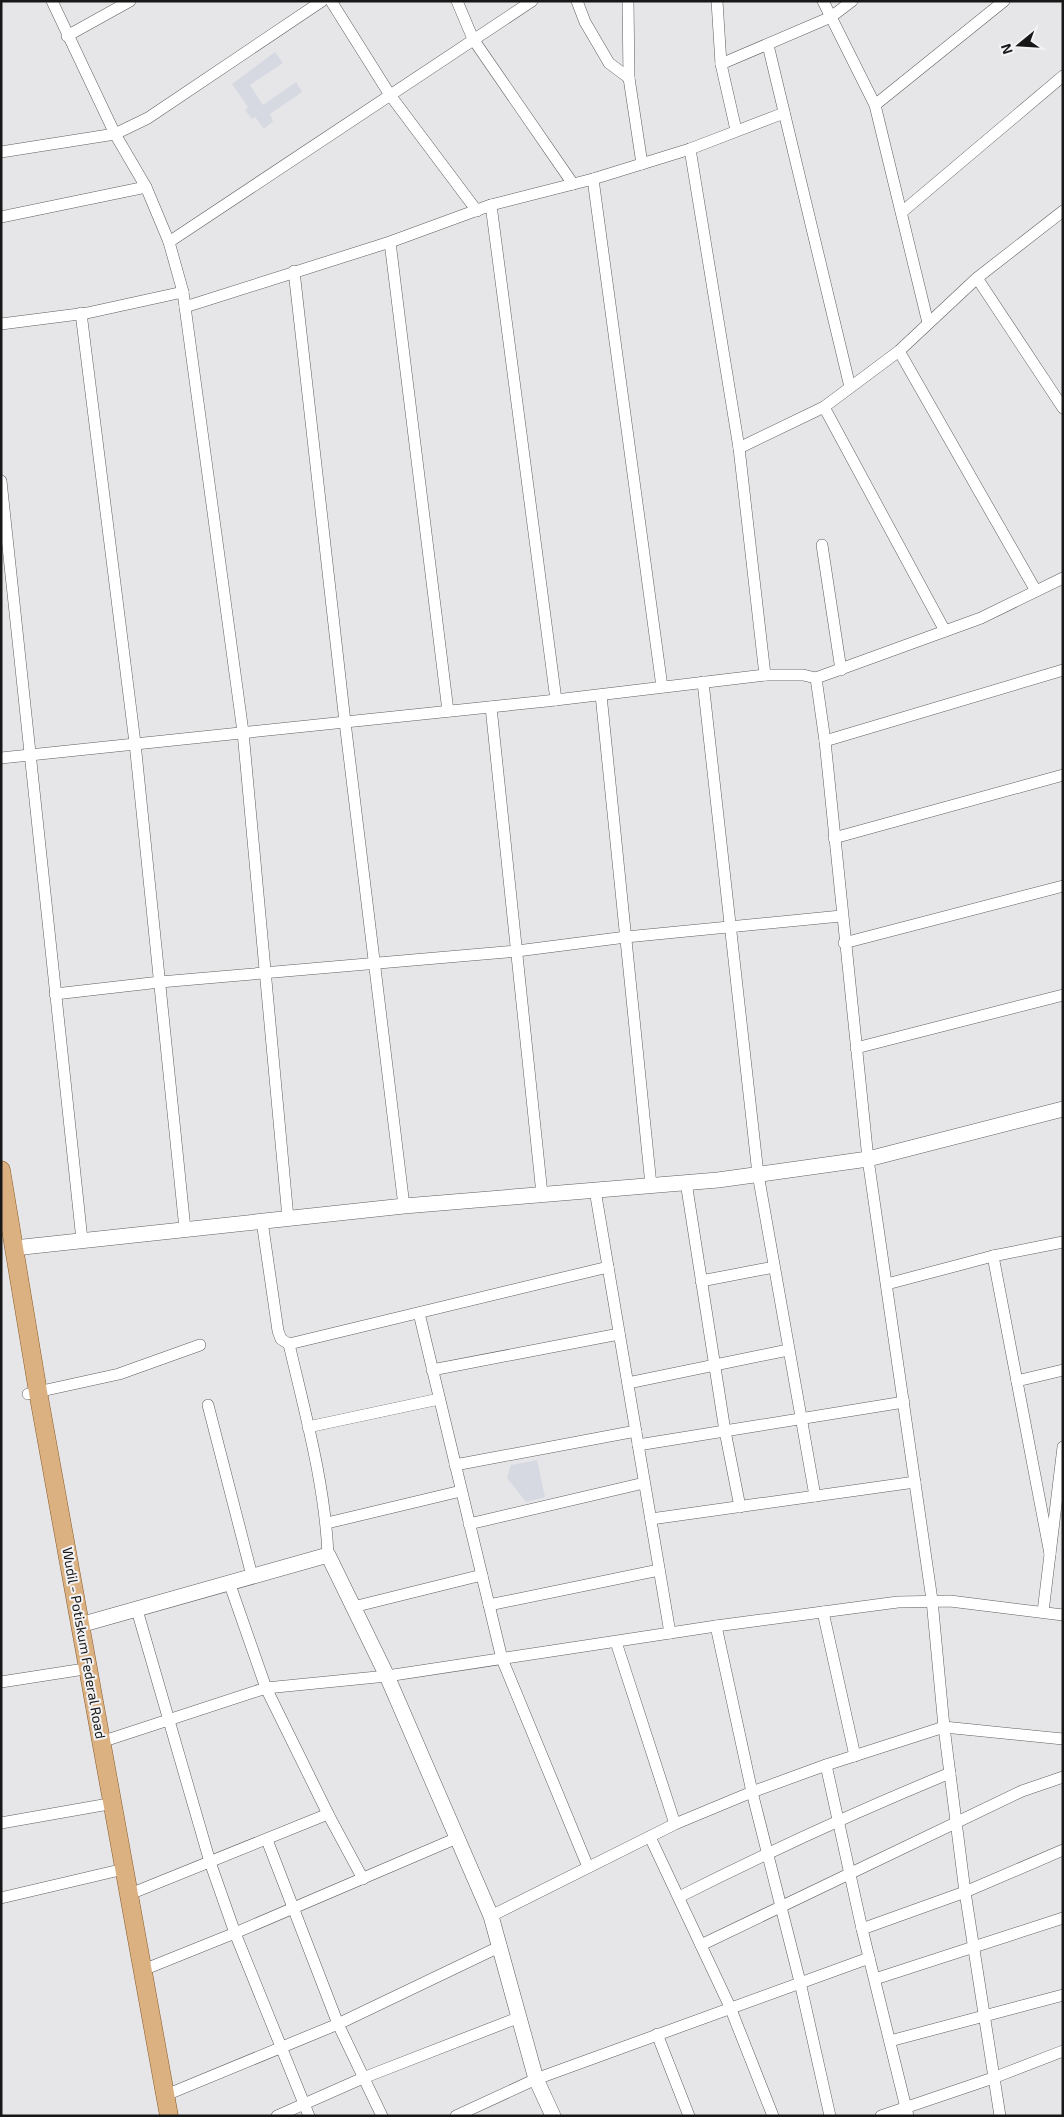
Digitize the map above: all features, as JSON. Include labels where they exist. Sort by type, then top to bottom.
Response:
[{"type":"main road","name":"Wudil - Potiskum Federal Road","points":[[1,1170],[7,1242],[78,1670],[103,1805],[119,1870],[130,1894],[169,2116]]},
{"type":"main road","name":"Wudil - Potiskum Federal Road","points":[[33,1393],[102,1742],[119,1870],[159,2116]]},
{"type":"street","points":[[52,1],[115,134],[146,187],[169,242],[183,292],[243,732],[288,1218]]},
{"type":"street","points":[[68,36],[130,1]]},
{"type":"street","points":[[1,152],[115,134],[148,118],[322,1]]},
{"type":"street","points":[[331,1],[390,95],[477,211]]},
{"type":"street","points":[[457,1],[473,39],[573,184]]},
{"type":"street","points":[[169,242],[532,1]]},
{"type":"street","points":[[577,1],[585,22],[609,63],[629,78]]},
{"type":"street","points":[[628,1],[629,78],[642,164]]},
{"type":"street","points":[[717,1],[720,64],[736,130]]},
{"type":"street","points":[[823,1],[875,105],[928,323]]},
{"type":"street","points":[[720,64],[831,17],[852,1]]},
{"type":"street","points":[[875,105],[1004,1]]},
{"type":"street","points":[[768,45],[850,387]]},
{"type":"street","points":[[902,212],[1063,76]]},
{"type":"street","points":[[185,306],[390,242],[491,205],[593,179],[690,149],[784,112]]},
{"type":"street","points":[[690,149],[739,448],[765,675]]},
{"type":"street","points":[[593,179],[662,687]]},
{"type":"street","points":[[1,217],[146,187]]},
{"type":"street","points":[[491,205],[556,700]]},
{"type":"street","points":[[739,448],[824,407],[898,350],[977,278],[1063,210]]},
{"type":"street","points":[[390,242],[448,711]]},
{"type":"street","points":[[294,271],[345,722],[404,1206]]},
{"type":"street","points":[[977,278],[1063,408]]},
{"type":"street","points":[[1,324],[81,314],[183,292]]},
{"type":"street","points":[[81,314],[135,743],[185,1229]]},
{"type":"street","points":[[898,350],[1036,592]]},
{"type":"street","points":[[824,407],[945,631]]},
{"type":"street","points":[[1,481],[82,1240]]},
{"type":"street","points":[[822,545],[841,670]]},
{"type":"street","points":[[1,758],[556,700],[765,675],[816,678],[981,618],[1063,579]]},
{"type":"street","points":[[825,741],[1063,670]]},
{"type":"street","points":[[816,678],[825,741],[844,943],[868,1159],[932,1600],[944,1727],[965,1892],[1000,2116]]},
{"type":"street","points":[[703,682],[758,1174],[815,1496]]},
{"type":"street","points":[[601,695],[652,1185]]},
{"type":"street","points":[[491,707],[542,1194]]},
{"type":"street","points":[[834,838],[1063,774]]},
{"type":"street","points":[[844,943],[1063,886]]},
{"type":"street","points":[[55,994],[160,982],[517,951],[626,937],[842,916]]},
{"type":"street","points":[[856,1048],[1063,995]]},
{"type":"street","points":[[7,1242],[82,1240],[404,1206],[758,1174],[868,1159],[1063,1109]]},
{"type":"street","points":[[686,1182],[724,1431],[740,1506]]},
{"type":"street","points":[[595,1190],[670,1633]]},
{"type":"street","points":[[262,1221],[278,1331],[281,1339],[289,1344],[308,1427],[327,1523],[328,1555],[387,1676],[491,1916],[501,1946],[536,2079],[553,2116]]},
{"type":"street","points":[[886,1284],[993,1256],[1063,1242]]},
{"type":"street","points":[[993,1256],[1050,1554]]},
{"type":"street","points":[[289,1344],[608,1267]]},
{"type":"street","points":[[701,1280],[774,1267]]},
{"type":"street","points":[[418,1312],[502,1659],[588,1867]]},
{"type":"street","points":[[432,1370],[619,1334]]},
{"type":"street","points":[[33,1393],[119,1374],[200,1345]]},
{"type":"street","points":[[628,1383],[788,1350]]},
{"type":"street","points":[[1017,1381],[1063,1370]]},
{"type":"street","points":[[308,1427],[439,1398]]},
{"type":"street","points":[[638,1445],[904,1402]]},
{"type":"street","points":[[208,1405],[252,1576]]},
{"type":"street","points":[[455,1466],[636,1431]]},
{"type":"street","points":[[1043,1612],[1063,1446]]},
{"type":"street","points":[[651,1519],[915,1482]]},
{"type":"street","points":[[469,1524],[644,1483]]},
{"type":"street","points":[[327,1523],[461,1492]]},
{"type":"street","points":[[80,1625],[328,1555]]},
{"type":"street","points":[[489,1605],[659,1570]]},
{"type":"street","points":[[353,1607],[482,1575]]},
{"type":"street","points":[[229,1582],[266,1688],[328,1814],[364,1879]]},
{"type":"street","points":[[102,1742],[169,1718],[266,1688],[387,1676],[716,1626],[932,1600],[1063,1614]]},
{"type":"street","points":[[137,1610],[210,1862],[235,1933],[309,2116]]},
{"type":"street","points":[[824,1612],[855,1756]]},
{"type":"street","points":[[716,1626],[752,1792],[800,1982],[830,2116]]},
{"type":"street","points":[[616,1642],[675,1824]]},
{"type":"street","points":[[1,1682],[78,1670]]},
{"type":"street","points":[[491,1916],[675,1824],[752,1792],[826,1765],[944,1727],[1063,1739]]},
{"type":"street","points":[[826,1765],[862,1929],[907,2111]]},
{"type":"street","points":[[678,1897],[838,1819],[950,1774]]},
{"type":"street","points":[[701,1945],[957,1824],[1022,1791],[1063,1777]]},
{"type":"street","points":[[1,1823],[103,1805]]},
{"type":"street","points":[[130,1894],[328,1814]]},
{"type":"street","points":[[650,1836],[730,2007],[773,2116]]},
{"type":"street","points":[[143,1970],[293,1909],[457,1838]]},
{"type":"street","points":[[267,1840],[338,2024],[382,2116]]},
{"type":"street","points":[[862,1929],[965,1892],[1063,1850]]},
{"type":"street","points":[[1,1898],[119,1870]]},
{"type":"street","points":[[875,1980],[1063,1918]]},
{"type":"street","points":[[166,2095],[338,2024],[501,1946]]},
{"type":"street","points":[[456,2116],[536,2079],[869,1958]]},
{"type":"street","points":[[890,2041],[984,2018],[1063,1995]]},
{"type":"street","points":[[277,2116],[363,2078],[520,2017]]},
{"type":"street","points":[[657,2034],[689,2116]]},
{"type":"street","points":[[881,2116],[907,2111],[1062,2052]]},
{"type":"shaded area","points":[[275,52],[283,63],[250,85],[263,105],[296,82],[302,92],[270,114],[273,121],[264,129],[255,117],[252,119],[245,110],[248,107],[232,84]]},
{"type":"shaded area","points":[[537,1460],[545,1497],[526,1502],[507,1478],[511,1465]]}]
